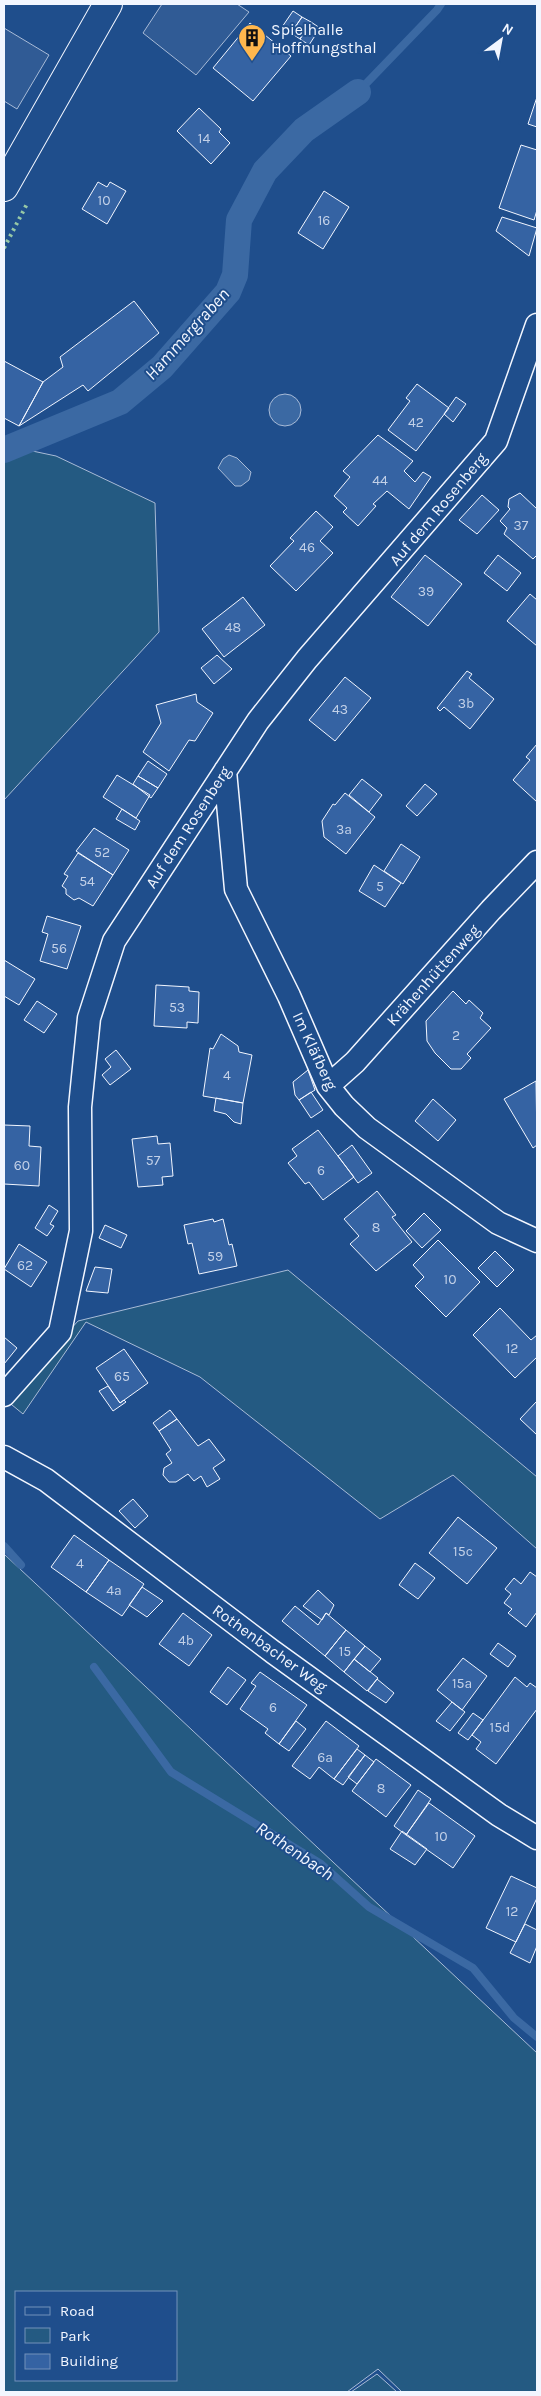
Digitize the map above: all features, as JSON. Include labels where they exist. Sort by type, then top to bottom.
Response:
[{"type":"main road","points":[[4,187],[108,4]]},
{"type":"street","name":"Auf dem Rosenberg","points":[[4,1395],[60,1332],[81,1231],[80,1106],[89,1018],[114,940],[258,720],[307,659],[496,441],[537,324]]},
{"type":"street","name":"Im Kläfberg","points":[[225,771],[236,890],[289,996],[328,1086],[344,1106],[367,1128],[498,1223],[537,1241]]},
{"type":"street","name":"Krähenhüttenweg","points":[[328,1086],[355,1062],[537,862]]},
{"type":"street","name":"Rothenbacher Weg","points":[[4,1457],[46,1480],[274,1652],[499,1816],[537,1838]]},
{"type":"green space","points":[[4,445],[56,456],[155,503],[159,632],[4,800]]},
{"type":"green space","points":[[288,1270],[537,1477],[537,1549],[453,1475],[380,1519],[200,1377],[86,1322],[23,1414],[6,1400],[78,1321]]},
{"type":"green space","points":[[4,1554],[537,2053],[537,2392],[402,2392],[378,2369],[347,2392],[4,2392]]},
{"type":"green space","points":[[377,2374],[397,2392],[351,2392]]},
{"type":"shaded area","points":[[162,4],[237,4],[249,12],[196,75],[143,33]]},
{"type":"shaded area","points":[[4,28],[49,55],[17,109],[4,101]]},
{"type":"shaded area","points":[[285,394],[291,395],[296,399],[300,404],[300,416],[296,421],[291,425],[285,426],[279,425],[274,421],[270,416],[269,410],[270,404],[274,399],[279,395]]},
{"type":"shaded area","points":[[229,455],[237,458],[251,472],[249,480],[241,486],[235,486],[218,468],[223,459]]},
{"type":"building","points":[[293,11],[302,17],[291,33],[282,27]]},
{"type":"building","points":[[302,17],[311,22],[300,39],[291,33]]},
{"type":"building","points":[[311,22],[320,28],[309,45],[300,39]]},
{"type":"building","name":"Spielhalle Hoffnungsthal","points":[[250,23],[291,56],[253,101],[213,68]]},
{"type":"building","points":[[537,97],[537,127],[528,124]]},
{"type":"building","points":[[199,108],[221,129],[219,132],[230,143],[211,164],[177,131]]},
{"type":"building","points":[[521,145],[537,150],[537,210],[534,220],[499,208]]},
{"type":"building","points":[[98,182],[107,187],[110,182],[126,191],[107,224],[82,209]]},
{"type":"building","points":[[324,191],[349,207],[323,249],[298,233]]},
{"type":"building","points":[[502,217],[537,228],[529,256],[496,231]]},
{"type":"building","points":[[134,301],[159,333],[88,391],[83,385],[19,426],[43,382],[63,367],[60,357]]},
{"type":"building","points":[[4,361],[43,382],[19,426],[4,418]]},
{"type":"building","points":[[417,384],[449,408],[416,451],[388,430],[410,401],[406,398]]},
{"type":"building","points":[[456,397],[466,404],[453,422],[444,414]]},
{"type":"building","points":[[378,435],[413,461],[404,471],[415,482],[423,472],[431,477],[409,509],[387,491],[373,504],[376,506],[358,526],[343,512],[347,508],[334,496],[350,477],[343,471]]},
{"type":"building","points":[[520,493],[537,509],[537,555],[533,559],[504,534],[507,528],[500,521],[510,509],[508,507],[509,499]]},
{"type":"building","points":[[482,495],[499,510],[477,534],[459,520]]},
{"type":"building","points":[[316,511],[333,527],[320,541],[333,553],[296,591],[270,566],[294,541],[290,538]]},
{"type":"building","points":[[425,555],[462,584],[428,626],[391,597]]},
{"type":"building","points":[[498,555],[521,573],[507,591],[484,573]]},
{"type":"building","points":[[530,594],[537,600],[537,646],[507,621]]},
{"type":"building","points":[[243,597],[265,625],[224,657],[202,629]]},
{"type":"building","points":[[217,655],[232,669],[214,684],[201,668]]},
{"type":"building","points":[[467,671],[472,674],[469,678],[494,699],[470,729],[444,707],[440,711],[437,708]]},
{"type":"building","points":[[345,677],[371,698],[335,741],[309,720]]},
{"type":"building","points":[[196,694],[197,702],[213,713],[195,741],[189,740],[169,771],[143,752],[161,723],[156,705]]},
{"type":"building","points":[[537,744],[537,802],[513,780],[530,760],[526,757]]},
{"type":"building","points":[[148,761],[167,774],[158,788],[138,776]]},
{"type":"building","points":[[117,775],[150,795],[136,818],[103,797]]},
{"type":"building","points":[[138,776],[158,788],[151,798],[133,784]]},
{"type":"building","points":[[362,779],[382,795],[369,812],[349,795]]},
{"type":"building","points":[[425,784],[437,794],[417,816],[406,806]]},
{"type":"building","points":[[345,793],[375,817],[346,854],[324,837],[322,821],[333,804],[335,805]]},
{"type":"building","points":[[122,809],[140,821],[135,830],[116,819]]},
{"type":"building","points":[[94,828],[129,850],[113,875],[76,851]]},
{"type":"building","points":[[401,844],[420,857],[403,884],[384,871]]},
{"type":"building","points":[[78,853],[113,875],[93,906],[79,898],[74,900],[66,894],[66,889],[62,886],[68,876],[64,874]]},
{"type":"building","points":[[374,865],[401,883],[385,907],[359,891]]},
{"type":"building","points":[[47,916],[81,926],[67,969],[40,961],[48,934],[42,932]]},
{"type":"building","points":[[4,960],[35,979],[19,1005],[4,996]]},
{"type":"building","points":[[156,985],[189,987],[189,991],[199,992],[198,1023],[187,1022],[187,1028],[154,1026]]},
{"type":"building","points":[[453,991],[466,1004],[469,1000],[483,1013],[480,1018],[491,1028],[467,1054],[471,1058],[461,1069],[451,1069],[435,1053],[427,1041],[426,1021]]},
{"type":"building","points":[[37,1001],[57,1014],[44,1033],[24,1020]]},
{"type":"building","points":[[221,1034],[238,1046],[239,1052],[252,1055],[243,1103],[203,1096],[210,1048],[213,1049]]},
{"type":"building","points":[[116,1050],[131,1069],[110,1085],[102,1075],[111,1067],[105,1059]]},
{"type":"building","points":[[308,1070],[315,1090],[299,1100],[295,1095],[293,1082]]},
{"type":"building","points":[[536,1081],[537,1145],[533,1148],[504,1099]]},
{"type":"building","points":[[311,1092],[323,1110],[311,1118],[299,1100]]},
{"type":"building","points":[[216,1098],[243,1103],[241,1124],[234,1122],[226,1114],[214,1111]]},
{"type":"building","points":[[433,1099],[456,1120],[438,1141],[415,1121]]},
{"type":"building","points":[[4,1125],[30,1126],[29,1146],[41,1147],[39,1186],[4,1184]]},
{"type":"building","points":[[318,1130],[354,1177],[323,1200],[309,1182],[305,1184],[288,1163],[297,1156],[292,1149]]},
{"type":"building","points":[[157,1136],[158,1144],[170,1143],[173,1176],[162,1177],[163,1185],[138,1187],[132,1139]]},
{"type":"building","points":[[352,1145],[372,1173],[358,1183],[338,1156]]},
{"type":"building","points":[[377,1191],[396,1215],[392,1217],[412,1242],[376,1271],[350,1244],[359,1236],[344,1219]]},
{"type":"building","points":[[49,1205],[58,1211],[50,1224],[54,1226],[47,1236],[35,1228]]},
{"type":"building","points":[[424,1213],[441,1230],[422,1248],[406,1231]]},
{"type":"building","points":[[213,1219],[214,1222],[223,1219],[229,1245],[232,1244],[237,1266],[199,1274],[192,1243],[188,1244],[184,1225]]},
{"type":"building","points":[[105,1225],[127,1235],[121,1248],[99,1238]]},
{"type":"building","points":[[438,1240],[480,1282],[446,1317],[415,1286],[424,1277],[413,1265]]},
{"type":"building","points":[[19,1244],[47,1262],[31,1287],[4,1269]]},
{"type":"building","points":[[495,1251],[514,1270],[497,1287],[478,1268]]},
{"type":"building","points":[[95,1267],[112,1269],[108,1293],[86,1291]]},
{"type":"building","points":[[500,1308],[531,1340],[537,1335],[537,1357],[515,1378],[473,1335]]},
{"type":"building","points":[[4,1337],[17,1348],[4,1364]]},
{"type":"building","points":[[124,1349],[148,1383],[120,1403],[96,1368]]},
{"type":"building","points":[[108,1386],[120,1403],[124,1400],[126,1402],[113,1411],[99,1391]]},
{"type":"building","points":[[537,1401],[537,1435],[520,1419]]},
{"type":"building","points":[[170,1410],[177,1419],[159,1431],[153,1423]]},
{"type":"building","points":[[177,1419],[198,1446],[209,1439],[225,1460],[213,1468],[220,1479],[207,1487],[201,1476],[194,1481],[188,1474],[176,1482],[169,1482],[163,1475],[164,1468],[172,1463],[166,1454],[171,1450],[159,1431]]},
{"type":"building","points":[[133,1499],[148,1516],[135,1528],[119,1511]]},
{"type":"building","points":[[458,1517],[497,1548],[467,1584],[429,1553]]},
{"type":"building","points":[[74,1535],[109,1560],[86,1592],[51,1567]]},
{"type":"building","points":[[109,1560],[144,1584],[122,1616],[86,1592]]},
{"type":"building","points":[[415,1563],[435,1578],[418,1599],[399,1585]]},
{"type":"building","points":[[530,1572],[537,1577],[537,1612],[526,1627],[508,1613],[512,1609],[504,1603],[511,1594],[505,1589],[514,1578],[521,1584]]},
{"type":"building","points":[[142,1587],[163,1601],[147,1617],[129,1605]]},
{"type":"building","points":[[318,1590],[334,1605],[329,1615],[326,1613],[322,1620],[303,1606]]},
{"type":"building","points":[[295,1606],[318,1625],[326,1613],[346,1630],[325,1656],[282,1621]]},
{"type":"building","points":[[183,1613],[212,1635],[189,1666],[159,1644]]},
{"type":"building","points":[[346,1630],[365,1646],[344,1672],[325,1656]]},
{"type":"building","points":[[498,1643],[516,1656],[508,1667],[490,1654]]},
{"type":"building","points":[[365,1646],[381,1659],[370,1672],[354,1659]]},
{"type":"building","points":[[463,1658],[487,1676],[462,1710],[437,1690]]},
{"type":"building","points":[[354,1659],[378,1678],[367,1691],[344,1672]]},
{"type":"building","points":[[228,1667],[246,1680],[227,1705],[210,1692]]},
{"type":"building","points":[[260,1672],[307,1705],[279,1744],[265,1733],[268,1729],[240,1709],[256,1686],[251,1683]]},
{"type":"building","points":[[515,1677],[527,1687],[530,1683],[537,1688],[537,1709],[496,1764],[476,1749],[481,1742],[472,1735]]},
{"type":"building","points":[[377,1679],[394,1693],[386,1703],[368,1691]]},
{"type":"building","points":[[452,1702],[465,1712],[450,1731],[436,1721]]},
{"type":"building","points":[[473,1713],[483,1720],[468,1740],[458,1733]]},
{"type":"building","points":[[296,1721],[306,1729],[289,1751],[279,1744]]},
{"type":"building","points":[[326,1721],[359,1746],[334,1779],[319,1767],[310,1779],[292,1766]]},
{"type":"building","points":[[357,1749],[365,1755],[343,1785],[334,1779]]},
{"type":"building","points":[[365,1755],[374,1762],[357,1784],[348,1777]]},
{"type":"building","points":[[376,1759],[411,1785],[386,1817],[352,1791]]},
{"type":"building","points":[[418,1790],[431,1799],[406,1835],[394,1826]]},
{"type":"building","points":[[429,1803],[475,1836],[453,1868],[406,1835]]},
{"type":"building","points":[[402,1831],[427,1849],[415,1865],[390,1849]]},
{"type":"building","points":[[511,1876],[537,1888],[537,1898],[516,1942],[486,1928]]},
{"type":"building","points":[[525,1924],[537,1930],[537,1946],[530,1963],[510,1953]]},
{"type":"waterway","name":"Hammergraben","points":[[358,92],[441,4]]},
{"type":"waterway","name":"Hammergraben","points":[[4,450],[120,402],[162,367],[228,292],[235,275],[239,220],[265,171],[304,130],[358,92]]},
{"type":"waterway","name":"Rothenbach","points":[[4,1546],[21,1565]]},
{"type":"waterway","name":"Rothenbach","points":[[94,1667],[171,1772],[321,1864],[369,1907],[473,1968],[514,2018],[537,2037]]},
{"type":"hedge","points":[[4,248],[28,202]]},
{"type":"place","name":"Spielhalle Hoffnungsthal","points":[[252,62]]}]
